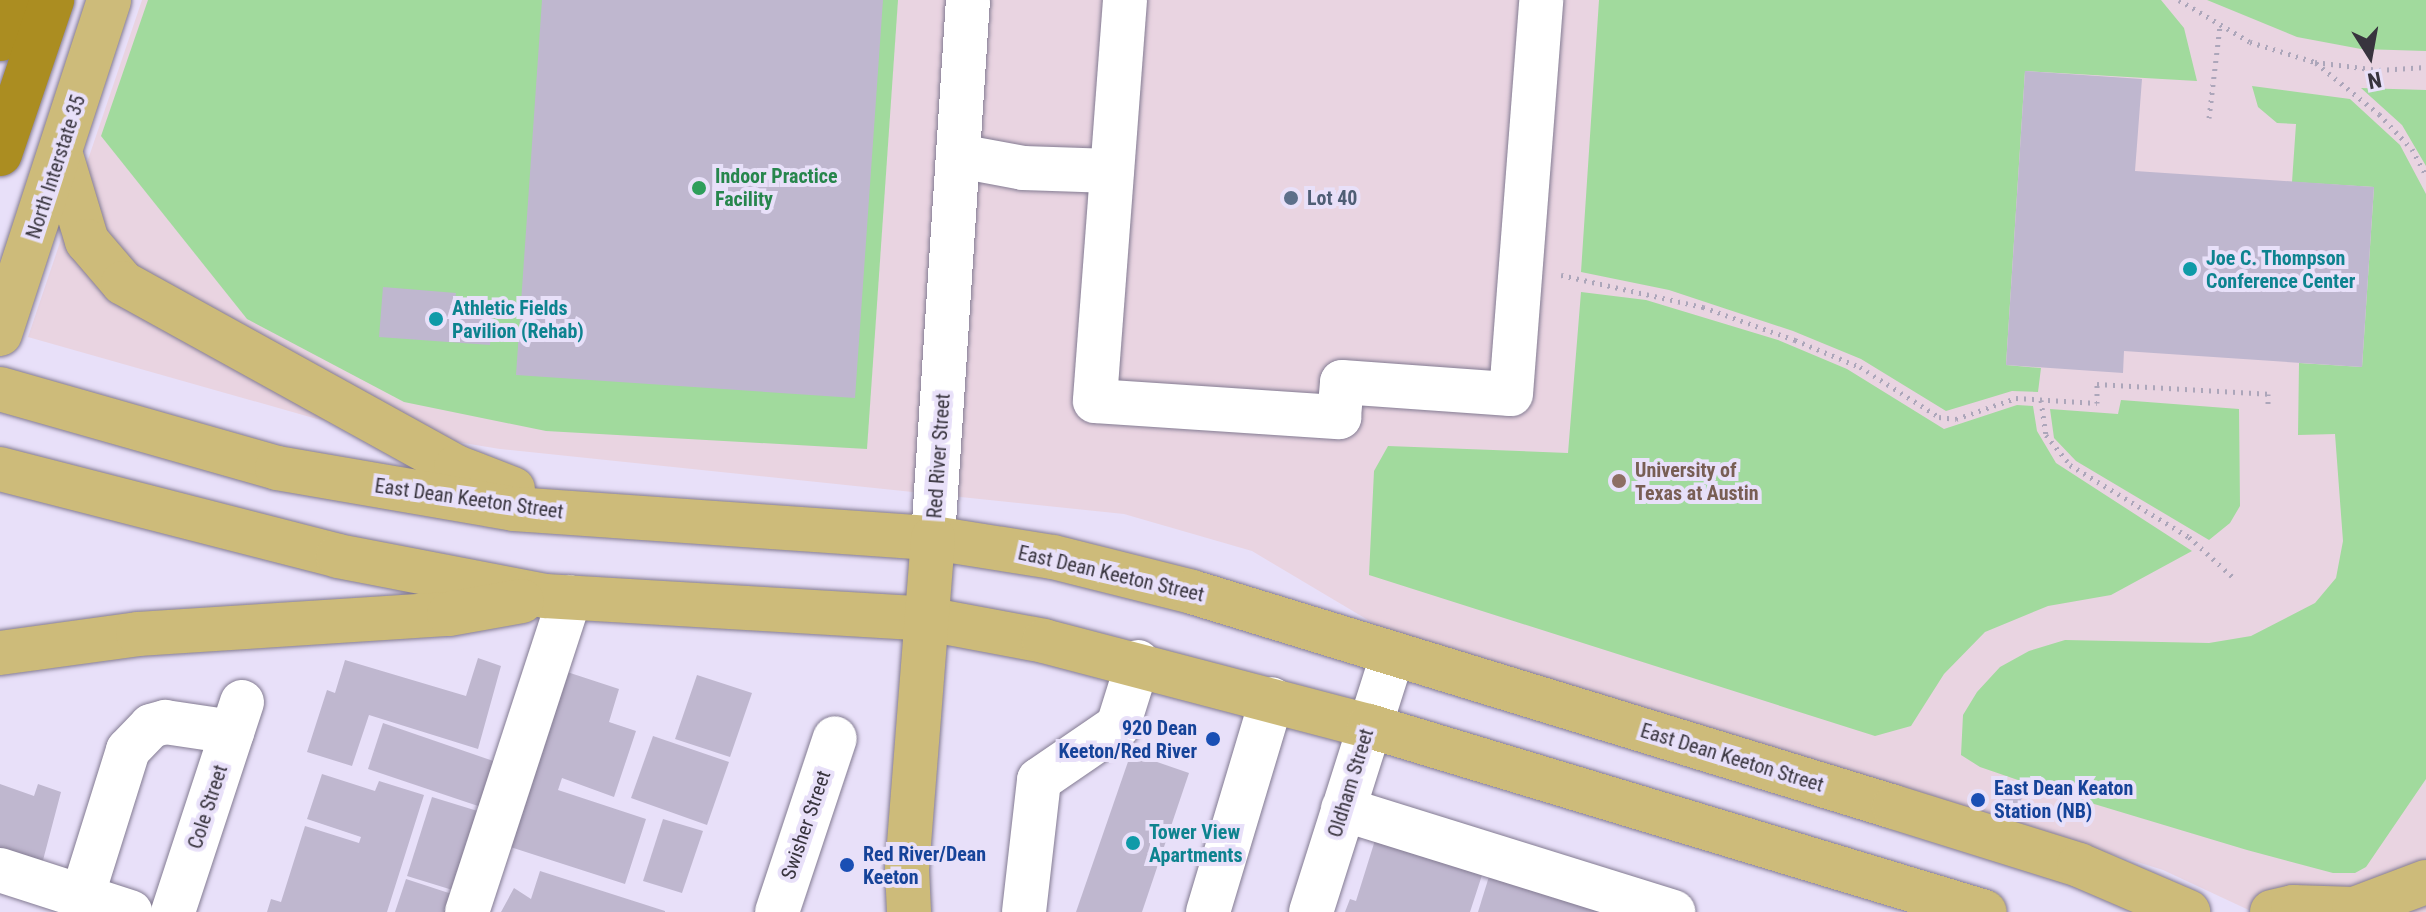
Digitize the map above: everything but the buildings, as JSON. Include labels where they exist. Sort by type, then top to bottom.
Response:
[{"type":"highway","points":[[0,39],[18,0]]},
{"type":"highway","points":[[0,154],[52,0]]},
{"type":"main road","name":"North Interstate 35","points":[[2,328],[61,155],[109,0]]},
{"type":"main road","points":[[61,155],[87,241],[123,283],[456,467],[569,504],[683,524]]},
{"type":"main road","name":"East Dean Keeton Street","points":[[0,389],[277,468],[514,509],[683,524],[933,538],[1053,557],[1187,590],[2079,865],[2188,912]]},
{"type":"main road","points":[[0,469],[338,556],[558,596],[927,619],[1138,662],[1369,726],[1985,912]]},
{"type":"main road","name":"Red River Street","points":[[909,912],[907,869],[933,538]]},
{"type":"main road","points":[[0,653],[138,634],[449,614],[558,596]]},
{"type":"main road","points":[[2272,912],[2293,907],[2354,909],[2426,883]]},
{"type":"street","name":"Red River Street","points":[[933,538],[968,0]]},
{"type":"street","points":[[1125,0],[1095,401],[1339,417],[1342,382],[1511,394],[1541,0]]},
{"type":"street","points":[[959,156],[1023,168],[1112,171]]},
{"type":"street","points":[[467,912],[558,596]]},
{"type":"street","name":"Oldham Street","points":[[1311,912],[1393,654]]},
{"type":"street","points":[[1024,912],[1039,780],[1118,726],[1138,662]]},
{"type":"street","points":[[1208,912],[1272,699]]},
{"type":"street","name":"Cole Street","points":[[82,897],[128,750],[151,726],[165,722],[237,717],[173,912]]},
{"type":"street","name":"Swisher Street","points":[[777,912],[835,738]]},
{"type":"street","points":[[1343,809],[1673,912]]},
{"type":"street","points":[[0,870],[130,912]]},
{"type":"street","points":[[2406,912],[2426,883]]},
{"type":"path","points":[[2179,0],[2250,42],[2315,62],[2379,70],[2426,67]]},
{"type":"path","points":[[2209,118],[2220,26]]},
{"type":"path","points":[[2315,62],[2379,114],[2412,149],[2426,175]]},
{"type":"path","points":[[1521,267],[1703,307],[1795,340],[1860,367],[1939,417],[1956,419],[2016,398],[2097,403],[2097,384],[2268,394],[2268,406]]},
{"type":"path","points":[[2041,400],[2046,435],[2070,465],[2189,537],[2235,579]]},
{"type":"shaded area","name":"University of Texas at Austin","points":[[142,0],[2426,0],[2426,912],[2253,912],[2163,870],[1378,626],[1252,551],[1124,514],[500,449],[317,419],[28,337]]},
{"type":"green space","points":[[148,0],[898,0],[867,449],[546,431],[404,402],[247,319],[101,136]]},
{"type":"green space","points":[[1599,0],[2161,0],[2184,28],[2197,81],[2025,71],[2006,365],[2041,368],[2038,392],[2012,391],[1946,411],[1861,359],[1793,331],[1669,290],[1581,272]]},
{"type":"green space","points":[[2207,0],[2426,0],[2426,51],[2361,49],[2297,37]]},
{"type":"green space","points":[[2252,86],[2350,99],[2400,145],[2426,194],[2426,779],[2366,867],[2355,873],[2333,873],[2247,850],[2041,788],[1980,767],[1961,755],[1963,715],[1977,692],[2000,667],[2029,651],[2065,640],[2209,643],[2251,636],[2315,603],[2336,578],[2343,541],[2335,434],[2298,435],[2299,363],[2362,367],[2374,187],[2292,182],[2296,124],[2277,123],[2258,107]]},
{"type":"green space","points":[[2361,88],[2426,90],[2426,166],[2402,125]]},
{"type":"green space","points":[[1581,292],[1646,300],[1778,340],[1847,369],[1944,429],[2017,405],[2033,406],[2037,431],[2056,463],[2192,551],[2111,595],[2048,606],[1985,632],[1944,674],[1911,726],[1875,736],[1369,575],[1374,471],[1388,446],[1568,453]]},
{"type":"green space","points":[[2121,400],[2239,409],[2240,506],[2230,523],[2209,540],[2076,461],[2054,438],[2050,409],[2118,414]]},
{"type":"place","name":"Indoor Practice Facility","points":[[699,188]]},
{"type":"place","name":"Lot 40","points":[[1291,198]]},
{"type":"place","name":"Joe C. Thompson Conference Center","points":[[2190,269]]},
{"type":"place","name":"Athletic Fields Pavilion (Rehab)","points":[[436,319]]},
{"type":"place","name":"University of Texas at Austin","points":[[1619,481]]},
{"type":"place","name":"920 Dean Keeton/Red River","points":[[1213,739]]},
{"type":"place","name":"East Dean Keaton Station (NB)","points":[[1978,800]]},
{"type":"place","name":"Tower View Apartments","points":[[1133,843]]},
{"type":"place","name":"Red River/Dean Keeton","points":[[847,865]]}]
